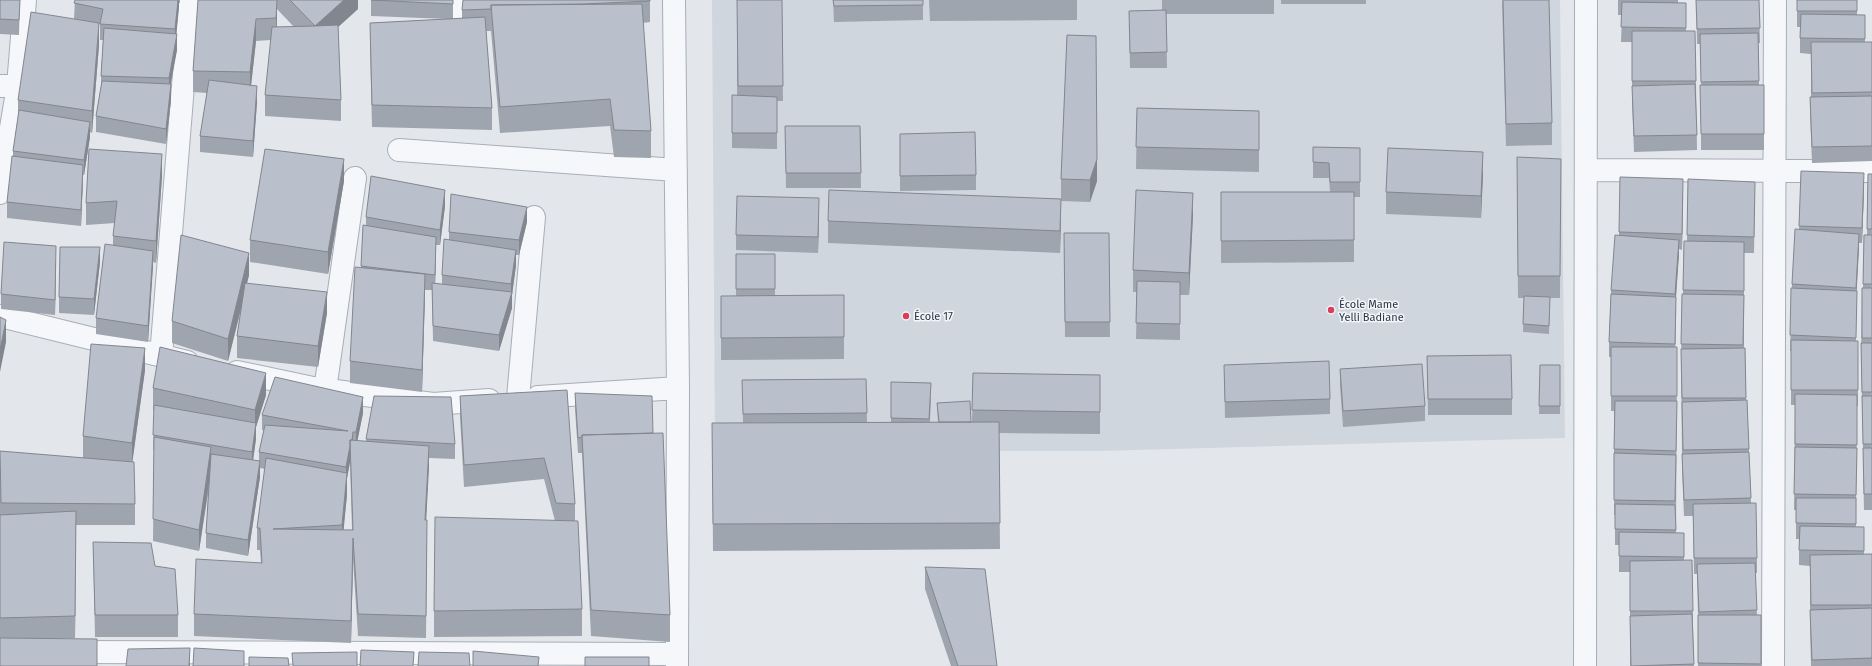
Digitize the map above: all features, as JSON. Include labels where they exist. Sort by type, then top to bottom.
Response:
[{"type":"street","points":[[0,193],[9,86],[25,0]]},
{"type":"street","points":[[161,356],[190,0]]},
{"type":"street","points":[[454,0],[455,29]]},
{"type":"street","points":[[45,652],[112,659],[677,660],[678,388],[674,0]]},
{"type":"street","points":[[1585,666],[1586,0]]},
{"type":"street","points":[[1773,666],[1775,0]]},
{"type":"street","points":[[399,150],[676,170]]},
{"type":"street","points":[[1586,170],[1872,171]]},
{"type":"street","points":[[325,390],[355,178]]},
{"type":"street","points":[[518,398],[534,217]]},
{"type":"street","points":[[0,316],[161,356],[325,390],[433,404],[678,388]]},
{"type":"shaded area","name":"École 17","points":[[712,0],[1560,0],[1565,438],[1099,451],[715,451]]},
{"type":"building","points":[[0,0],[20,0],[19,20],[0,19]]},
{"type":"building","points":[[75,0],[178,0],[175,29],[100,24],[103,9],[74,3]]},
{"type":"building","points":[[198,0],[277,0],[276,18],[256,19],[250,72],[193,71]]},
{"type":"building","points":[[290,0],[344,0],[315,26]]},
{"type":"building","points":[[371,0],[453,0],[453,4]]},
{"type":"building","points":[[463,0],[650,1],[582,4],[491,5],[491,9],[462,10]]},
{"type":"building","points":[[737,0],[782,0],[783,86],[738,86]]},
{"type":"building","points":[[833,0],[923,0],[923,5],[834,6]]},
{"type":"building","points":[[1503,0],[1549,0],[1552,123],[1506,124]]},
{"type":"building","points":[[1696,0],[1759,0],[1760,28],[1697,29]]},
{"type":"building","points":[[1797,0],[1857,0],[1857,11],[1797,11]]},
{"type":"building","points":[[1622,2],[1686,3],[1686,28],[1621,27]]},
{"type":"building","points":[[642,4],[651,131],[614,130],[610,99],[500,107],[491,5]]},
{"type":"building","points":[[1166,10],[1167,52],[1130,53],[1129,11]]},
{"type":"building","points":[[31,12],[99,23],[92,111],[18,100]]},
{"type":"building","points":[[1801,14],[1865,15],[1865,39],[1800,38]]},
{"type":"building","points":[[485,17],[492,108],[372,105],[370,23]]},
{"type":"building","points":[[338,25],[341,100],[265,95],[272,27]]},
{"type":"building","points":[[104,28],[177,34],[169,78],[101,76]]},
{"type":"building","points":[[1632,31],[1695,31],[1696,81],[1632,81]]},
{"type":"building","points":[[1758,33],[1759,81],[1701,82],[1700,34]]},
{"type":"building","points":[[1067,35],[1096,36],[1097,159],[1090,180],[1061,179]]},
{"type":"building","points":[[1811,42],[1872,42],[1872,92],[1812,93]]},
{"type":"building","points":[[209,80],[257,86],[253,141],[200,136]]},
{"type":"building","points":[[102,81],[171,84],[166,129],[96,116]]},
{"type":"building","points":[[1695,84],[1697,135],[1634,136],[1632,86]]},
{"type":"building","points":[[1700,85],[1764,85],[1764,134],[1701,134]]},
{"type":"building","points":[[732,95],[777,97],[777,133],[732,133]]},
{"type":"building","points":[[1872,96],[1872,146],[1812,147],[1810,97]]},
{"type":"building","points":[[1137,108],[1259,111],[1259,150],[1136,147]]},
{"type":"building","points":[[19,110],[90,122],[84,160],[13,151]]},
{"type":"building","points":[[785,126],[860,126],[861,173],[786,173]]},
{"type":"building","points":[[975,132],[976,175],[900,176],[900,134]]},
{"type":"building","points":[[1313,147],[1360,148],[1360,182],[1330,182],[1329,163],[1313,162]]},
{"type":"building","points":[[1388,148],[1483,152],[1481,196],[1386,192]]},
{"type":"building","points":[[89,149],[162,154],[156,241],[113,236],[117,201],[86,203]]},
{"type":"building","points":[[265,149],[344,159],[328,252],[250,240]]},
{"type":"building","points":[[12,156],[83,165],[81,210],[7,202]]},
{"type":"building","points":[[1517,157],[1561,159],[1560,276],[1518,276]]},
{"type":"building","points":[[1801,171],[1864,173],[1862,228],[1799,226]]},
{"type":"building","points":[[1868,174],[1872,174],[1872,229],[1867,229]]},
{"type":"building","points":[[371,176],[445,190],[440,230],[366,217]]},
{"type":"building","points":[[1620,177],[1683,179],[1682,234],[1619,232]]},
{"type":"building","points":[[1688,179],[1755,182],[1754,237],[1687,235]]},
{"type":"building","points":[[829,190],[1061,199],[1060,231],[828,221]]},
{"type":"building","points":[[1136,190],[1193,193],[1189,273],[1133,270]]},
{"type":"building","points":[[1221,192],[1354,192],[1354,240],[1221,241]]},
{"type":"building","points":[[451,194],[527,207],[519,240],[449,232]]},
{"type":"building","points":[[737,196],[819,198],[818,237],[736,235]]},
{"type":"building","points":[[363,225],[436,237],[435,275],[361,266]]},
{"type":"building","points":[[1795,229],[1859,234],[1856,288],[1792,284]]},
{"type":"building","points":[[1064,233],[1109,233],[1110,322],[1065,322]]},
{"type":"building","points":[[181,235],[249,253],[228,339],[172,321]]},
{"type":"building","points":[[1615,235],[1679,240],[1675,294],[1611,290]]},
{"type":"building","points":[[1864,235],[1872,235],[1872,284],[1863,284]]},
{"type":"building","points":[[444,239],[516,250],[511,284],[442,275]]},
{"type":"building","points":[[1684,241],[1744,242],[1744,291],[1683,290]]},
{"type":"building","points":[[4,242],[56,246],[55,300],[1,294]]},
{"type":"building","points":[[105,244],[153,251],[148,326],[96,318]]},
{"type":"building","points":[[60,247],[100,247],[94,299],[59,297]]},
{"type":"building","points":[[736,254],[775,254],[775,289],[736,289]]},
{"type":"building","points":[[355,267],[425,274],[422,370],[350,361]]},
{"type":"building","points":[[1137,281],[1180,282],[1180,324],[1136,323]]},
{"type":"building","points":[[245,283],[327,292],[318,346],[237,336]]},
{"type":"building","points":[[432,283],[512,292],[499,335],[433,326]]},
{"type":"building","points":[[1791,288],[1857,291],[1856,338],[1790,335]]},
{"type":"building","points":[[1862,288],[1872,288],[1872,338],[1862,338]]},
{"type":"building","points":[[1611,294],[1676,297],[1675,344],[1609,342]]},
{"type":"building","points":[[1682,294],[1744,295],[1743,345],[1681,344]]},
{"type":"building","points":[[844,295],[844,337],[721,338],[721,296]]},
{"type":"building","points":[[1524,296],[1550,297],[1549,326],[1523,324]]},
{"type":"building","points":[[0,317],[6,320],[0,350]]},
{"type":"building","points":[[1791,340],[1858,341],[1858,390],[1791,390]]},
{"type":"building","points":[[1861,343],[1872,343],[1872,392],[1862,392]]},
{"type":"building","points":[[91,344],[145,348],[132,443],[83,436]]},
{"type":"building","points":[[160,347],[266,373],[255,410],[153,388]]},
{"type":"building","points":[[1611,347],[1677,347],[1677,396],[1611,396]]},
{"type":"building","points":[[1745,348],[1746,398],[1682,398],[1681,349]]},
{"type":"building","points":[[1511,355],[1512,399],[1428,399],[1427,356]]},
{"type":"building","points":[[1329,361],[1330,399],[1225,402],[1224,365]]},
{"type":"building","points":[[1422,364],[1425,406],[1343,411],[1340,369]]},
{"type":"building","points":[[1540,365],[1560,365],[1560,406],[1539,406]]},
{"type":"building","points":[[973,373],[1100,375],[1100,412],[972,410]]},
{"type":"building","points":[[275,377],[363,397],[356,432],[353,432],[352,440],[350,440],[346,467],[259,452],[265,425],[348,431],[262,415]]},
{"type":"building","points":[[866,379],[867,413],[743,414],[742,380]]},
{"type":"building","points":[[891,382],[931,383],[929,419],[891,418]]},
{"type":"building","points":[[567,390],[575,504],[556,503],[544,458],[464,465],[460,396]]},
{"type":"building","points":[[575,393],[652,396],[653,433],[582,435],[582,437],[578,438]]},
{"type":"building","points":[[1795,394],[1857,395],[1857,445],[1795,444]]},
{"type":"building","points":[[374,396],[451,397],[455,444],[366,439]]},
{"type":"building","points":[[1862,396],[1872,396],[1872,444],[1863,444]]},
{"type":"building","points":[[1747,400],[1749,449],[1683,450],[1682,402]]},
{"type":"building","points":[[970,401],[971,422],[939,422],[937,403]]},
{"type":"building","points":[[1615,401],[1677,401],[1676,451],[1614,449]]},
{"type":"building","points":[[154,405],[256,423],[252,452],[153,435]]},
{"type":"building","points":[[999,422],[1000,523],[713,524],[712,423]]},
{"type":"building","points":[[663,433],[670,615],[591,610],[582,435]]},
{"type":"building","points":[[154,437],[211,447],[199,530],[153,519]]},
{"type":"building","points":[[350,440],[429,446],[425,520],[427,520],[426,616],[358,614],[353,538],[351,621],[194,614],[196,559],[262,563],[260,528],[257,528],[266,458],[347,473],[342,525],[273,529],[353,530]]},
{"type":"building","points":[[1795,447],[1857,448],[1856,495],[1794,494]]},
{"type":"building","points":[[1863,448],[1872,448],[1872,494],[1864,494]]},
{"type":"building","points":[[0,451],[134,462],[135,504],[1,503]]},
{"type":"building","points":[[1749,452],[1751,498],[1684,500],[1682,454]]},
{"type":"building","points":[[1614,453],[1676,455],[1675,501],[1614,500]]},
{"type":"building","points":[[211,454],[260,461],[248,540],[206,533]]},
{"type":"building","points":[[1796,498],[1856,498],[1856,524],[1796,523]]},
{"type":"building","points":[[1756,503],[1757,558],[1694,558],[1693,504]]},
{"type":"building","points":[[1615,504],[1675,505],[1676,530],[1615,529]]},
{"type":"building","points":[[76,511],[75,616],[0,618],[0,515]]},
{"type":"building","points":[[435,517],[578,521],[582,609],[434,611]]},
{"type":"building","points":[[1800,526],[1864,527],[1864,551],[1799,550]]},
{"type":"building","points":[[1619,532],[1684,533],[1684,557],[1619,556]]},
{"type":"building","points":[[93,542],[151,543],[155,566],[175,569],[178,615],[95,615]]},
{"type":"building","points":[[1872,554],[1872,605],[1811,605],[1810,555]]},
{"type":"building","points":[[1692,560],[1693,611],[1630,611],[1630,561]]},
{"type":"building","points":[[1755,563],[1757,610],[1699,612],[1697,564]]},
{"type":"building","points":[[925,567],[985,569],[997,666],[958,666]]},
{"type":"building","points":[[1872,608],[1872,658],[1812,660],[1810,610]]},
{"type":"building","points":[[1692,614],[1694,664],[1631,666],[1630,616]]},
{"type":"building","points":[[1698,615],[1761,615],[1761,664],[1698,663]]},
{"type":"building","points":[[0,638],[97,639],[97,666],[0,666]]},
{"type":"building","points":[[190,648],[189,666],[126,666],[128,649]]},
{"type":"building","points":[[194,648],[244,651],[244,666],[193,666]]},
{"type":"building","points":[[361,650],[414,652],[413,666],[360,666]]},
{"type":"building","points":[[473,651],[539,657],[538,666],[473,666]]},
{"type":"building","points":[[357,652],[357,666],[293,666],[292,653]]},
{"type":"building","points":[[419,652],[469,653],[470,666],[418,666]]},
{"type":"building","points":[[249,657],[288,658],[289,666],[249,666]]},
{"type":"building","points":[[585,657],[649,657],[649,666],[585,666]]},
{"type":"place","name":"École Mame Yelli Badiane","points":[[1331,310]]},
{"type":"place","name":"École 17","points":[[906,316]]}]
